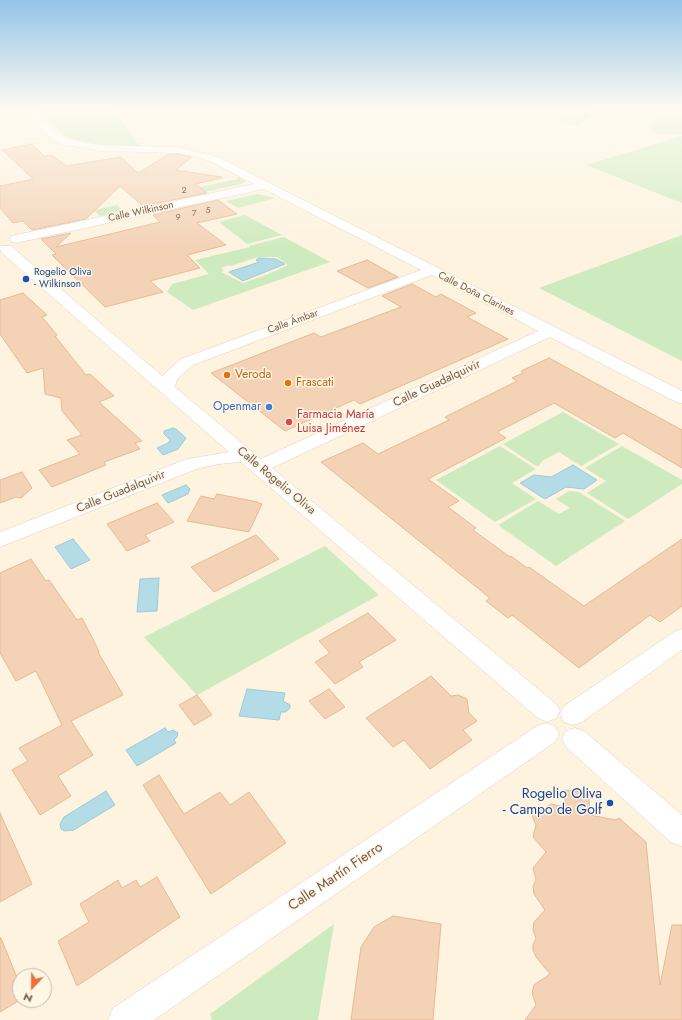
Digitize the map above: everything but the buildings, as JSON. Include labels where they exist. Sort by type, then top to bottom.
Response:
[{"type":"street","name":"Calle Doña Clarines","points":[[203,156],[214,159],[269,186],[431,271],[682,398]]},
{"type":"street","name":"Calle Wilkinson","points":[[7,244],[269,186]]},
{"type":"street","name":"Calle Rogelio Oliva","points":[[7,244],[166,388],[253,462],[546,722],[557,741],[570,741],[574,727]]},
{"type":"street","name":"Calle Ámbar","points":[[166,388],[169,377],[187,362],[431,271]]},
{"type":"street","name":"Calle Guadalquivir","points":[[0,540],[194,463],[219,458],[253,462],[550,331]]},
{"type":"street","points":[[682,638],[574,727],[682,833]]},
{"type":"street","name":"Calle Martín Fierro","points":[[125,1020],[546,722]]},
{"type":"green space","points":[[617,156],[682,156],[682,203],[586,165]]},
{"type":"green space","points":[[237,177],[246,181],[241,184],[196,194],[185,190],[238,179]]},
{"type":"green space","points":[[258,194],[275,198],[238,208],[226,201]]},
{"type":"green space","points":[[117,205],[123,211],[100,216],[94,210]]},
{"type":"green space","points":[[245,215],[282,235],[247,244],[219,222]]},
{"type":"green space","points":[[682,235],[682,361],[539,288]]},
{"type":"green space","points":[[284,237],[330,262],[193,310],[167,292],[172,284],[209,274],[195,260],[250,247],[249,246]],"holes":[[[258,257],[277,257],[288,265],[243,283],[221,272],[224,270],[221,268]]]},
{"type":"green space","points":[[563,412],[619,444],[581,466],[559,452],[542,461],[539,466],[536,466],[503,444]]},
{"type":"green space","points":[[500,446],[536,469],[512,483],[536,499],[495,522],[436,480]]},
{"type":"green space","points":[[622,446],[682,480],[682,484],[628,519],[587,493],[606,481],[585,468]]},
{"type":"green space","points":[[569,491],[579,492],[625,521],[556,566],[498,525],[538,501],[559,514],[570,508],[556,499]]},
{"type":"green space","points":[[325,546],[379,595],[197,695],[144,637]]},
{"type":"green space","points":[[334,924],[318,1020],[212,1020],[210,1014]]},
{"type":"water","points":[[259,258],[276,259],[285,264],[243,281],[229,272],[259,262],[256,260]]},
{"type":"water","points":[[173,428],[186,438],[178,449],[163,455],[157,448],[168,443],[170,440],[164,434],[164,431]]},
{"type":"water","points":[[573,465],[597,480],[584,489],[566,487],[545,499],[520,483],[534,475],[551,477]]},
{"type":"water","points":[[186,485],[190,489],[188,494],[168,503],[162,495]]},
{"type":"water","points":[[73,539],[90,560],[71,569],[55,547]]},
{"type":"water","points":[[159,578],[157,611],[137,612],[140,579]]},
{"type":"water","points":[[247,689],[285,693],[283,701],[290,705],[290,708],[286,712],[281,712],[279,720],[239,716]]},
{"type":"water","points":[[165,728],[168,732],[173,730],[178,733],[174,740],[176,743],[137,766],[126,750]]},
{"type":"water","points":[[106,791],[115,805],[72,831],[65,831],[61,829],[60,824],[64,817]]},
{"type":"place","name":"Rogelio Oliva - Wilkinson","points":[[26,279]]},
{"type":"place","name":"Veroda","points":[[227,375]]},
{"type":"place","name":"Frascati","points":[[288,383]]},
{"type":"place","name":"Openmar","points":[[269,407]]},
{"type":"place","name":"Farmacia María Luisa Jiménez","points":[[289,422]]},
{"type":"place","name":"Rogelio Oliva - Campo de Golf","points":[[610,803]]}]
